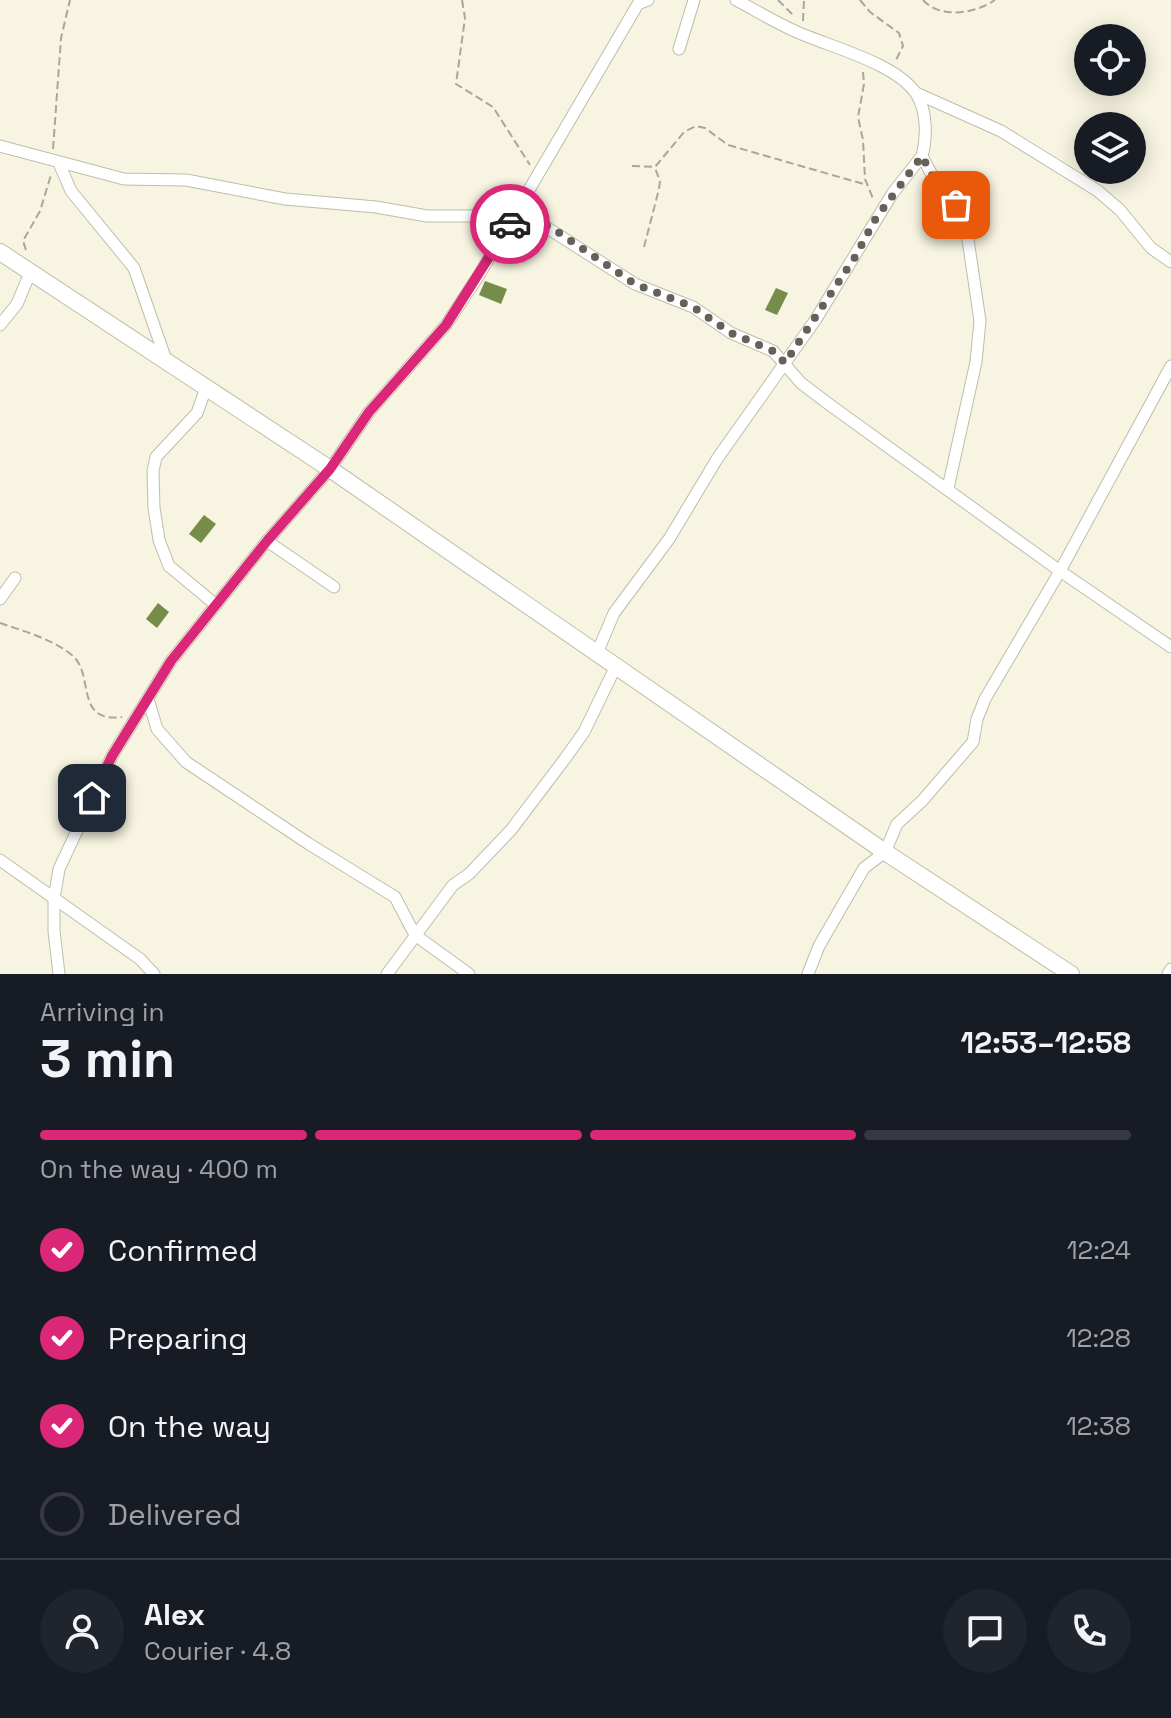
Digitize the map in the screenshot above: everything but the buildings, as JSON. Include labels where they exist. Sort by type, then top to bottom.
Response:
[{"type":"main road","points":[[0,252],[330,469],[885,852],[1071,974]]},
{"type":"street","points":[[59,974],[54,899],[59,869],[112,756],[171,661],[267,541],[330,469],[369,412],[446,325],[514,216],[638,4],[648,0]]},
{"type":"street","points":[[679,49],[694,0]]},
{"type":"street","points":[[736,0],[770,20],[888,71],[916,93],[1001,131],[1098,191],[1120,210],[1151,248],[1171,262]]},
{"type":"street","points":[[597,653],[614,613],[669,539],[717,459],[855,257],[876,218],[922,156],[925,131],[916,93]]},
{"type":"street","points":[[0,146],[124,179],[186,180],[285,199],[376,207],[427,216],[514,216],[549,226],[635,284],[693,307],[731,333],[773,351],[801,383],[874,439],[1171,647]]},
{"type":"street","points":[[922,156],[934,179],[956,205],[966,226],[980,321],[976,362],[948,488]]},
{"type":"street","points":[[56,162],[71,191],[134,268],[167,363]]},
{"type":"street","points":[[0,325],[17,304],[27,271]]},
{"type":"street","points":[[808,974],[819,946],[864,868],[885,852],[897,824],[922,801],[973,742],[985,699],[1060,571],[1171,366]]},
{"type":"street","points":[[206,388],[197,413],[156,457],[153,471],[154,508],[162,554],[169,566],[216,605]]},
{"type":"street","points":[[267,541],[334,587]]},
{"type":"street","points":[[0,599],[15,578]]},
{"type":"street","points":[[387,974],[453,885],[469,874],[511,830],[564,760],[584,732],[616,666]]},
{"type":"street","points":[[148,699],[157,729],[186,762],[395,897],[415,935],[469,974]]},
{"type":"street","points":[[0,860],[140,959],[154,974]]},
{"type":"street","points":[[1168,974],[1171,969]]},
{"type":"path","points":[[27,271],[23,241],[45,197],[56,162],[61,38],[70,0]]},
{"type":"path","points":[[462,0],[465,18],[456,84],[500,114],[536,176]]},
{"type":"path","points":[[803,22],[804,0]]},
{"type":"path","points":[[860,0],[902,39],[903,46],[888,71]]},
{"type":"path","points":[[923,0],[929,7],[956,12],[972,11],[995,0]]},
{"type":"path","points":[[854,55],[864,77],[858,117],[867,185],[874,198],[876,218]]},
{"type":"path","points":[[655,167],[684,132],[696,126],[705,128],[728,145],[867,185]]},
{"type":"path","points":[[632,166],[655,167]]},
{"type":"path","points":[[644,247],[660,181],[655,167]]},
{"type":"path","points":[[0,623],[56,645],[77,660],[85,695],[99,713],[107,717],[135,718]]},
{"type":"way so far","points":[[510,224],[514,216],[549,226],[635,284],[693,307],[731,333],[773,351],[785,363],[855,257],[876,218],[922,156],[934,179],[956,205]]},
{"type":"route","points":[[92,798],[112,756],[171,661],[267,541],[330,469],[369,412],[446,325],[510,224]]}]
